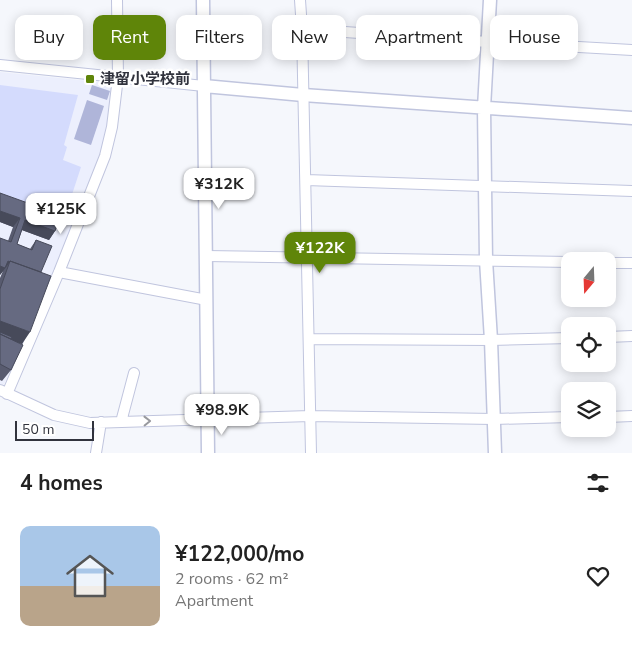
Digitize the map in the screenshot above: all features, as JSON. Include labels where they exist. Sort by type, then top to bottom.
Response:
[{"type":"street","points":[[116,0],[118,77],[112,127],[105,156],[59,272],[4,392],[60,417],[86,422],[310,416],[561,418]]},
{"type":"street","points":[[203,0],[208,453]]},
{"type":"street","points":[[300,0],[301,15]]},
{"type":"street","points":[[490,0],[484,108],[486,260],[495,453]]},
{"type":"street","points":[[346,32],[632,50]]},
{"type":"street","points":[[302,60],[311,453]]},
{"type":"street","points":[[0,65],[303,95],[632,118]]},
{"type":"street","points":[[306,180],[632,191]]},
{"type":"street","points":[[206,256],[561,262]]},
{"type":"street","points":[[616,263],[632,263]]},
{"type":"street","points":[[59,272],[206,300]]},
{"type":"street","points":[[616,337],[632,336]]},
{"type":"street","points":[[309,339],[491,340],[561,338]]},
{"type":"street","points":[[121,422],[134,374]]},
{"type":"street","points":[[616,417],[632,416]]},
{"type":"street","points":[[96,453],[101,422]]},
{"type":"shaded area","points":[[0,72],[109,83],[112,88],[108,125],[101,153],[29,332],[4,384],[0,384]]},
{"type":"shaded area","points":[[0,85],[78,95],[64,145],[67,147],[63,160],[81,167],[63,222],[0,199]]},
{"type":"shaded area","points":[[92,85],[110,91],[107,100],[89,94]]},
{"type":"shaded area","points":[[87,100],[104,106],[91,145],[74,139]]},
{"type":"building","points":[[0,193],[61,215],[55,231],[25,220],[17,244],[32,250],[36,240],[52,246],[41,272],[10,261],[8,261],[5,268],[0,266],[0,238],[11,242],[20,218],[0,211]]},
{"type":"building","points":[[10,261],[51,276],[30,332],[0,321],[0,289]]},
{"type":"building","points":[[0,332],[12,337],[11,339],[0,334]]},
{"type":"building","points":[[0,334],[23,345],[11,370],[0,364]]},
{"type":"place","name":"津留小学校前","points":[[90,79]]}]
